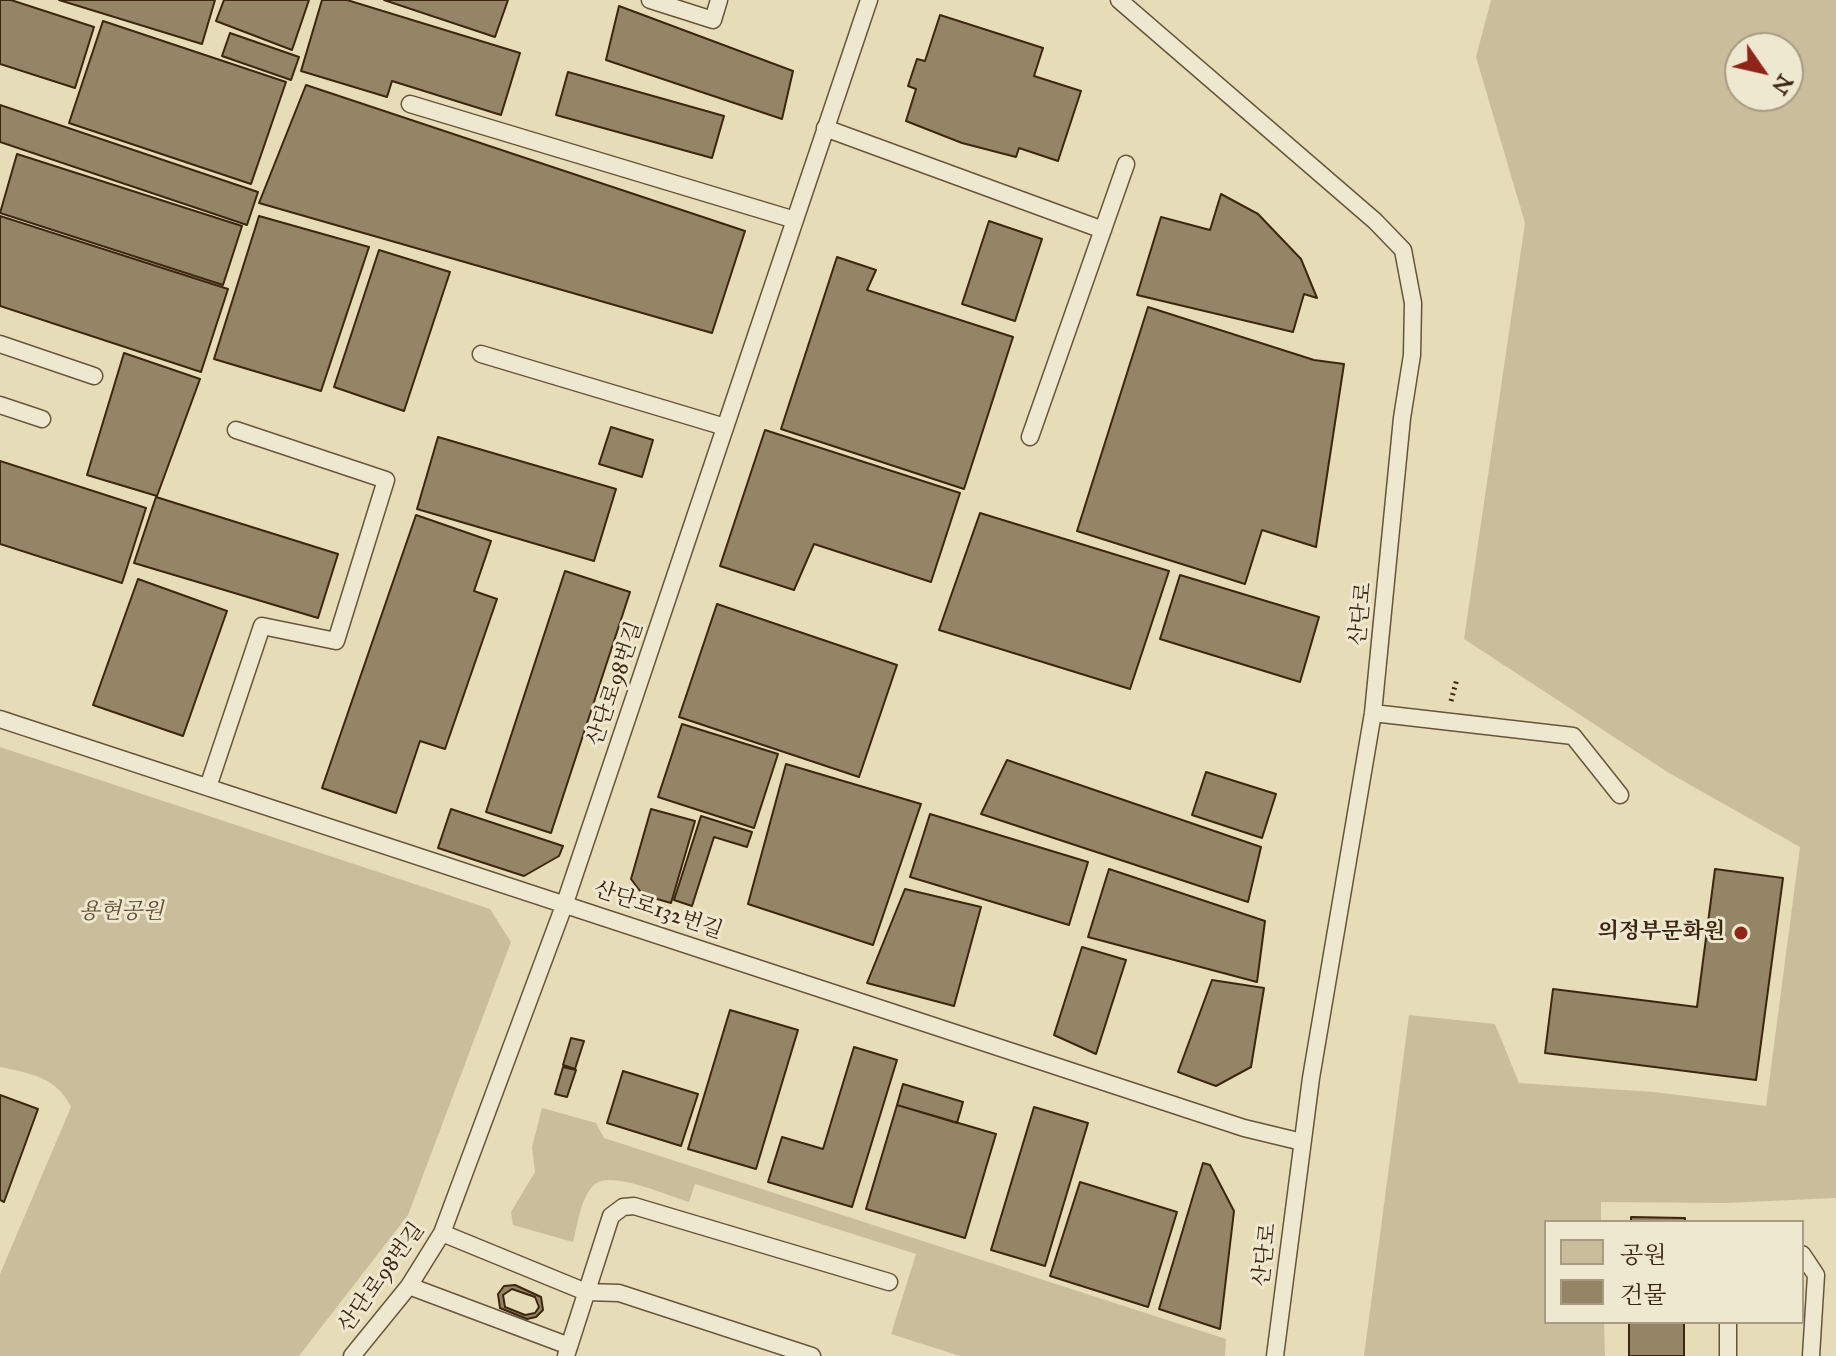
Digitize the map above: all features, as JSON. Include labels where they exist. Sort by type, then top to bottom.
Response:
[{"type":"lane","points":[[650,0],[713,20],[719,0]]},
{"type":"lane","name":"산단로98번길","points":[[352,1356],[409,1286],[442,1233],[565,903],[869,0]]},
{"type":"lane","name":"산단로","points":[[1119,0],[1375,221],[1403,250],[1413,303],[1412,355],[1402,418],[1373,713],[1302,1142],[1275,1356]]},
{"type":"lane","points":[[410,104],[795,220]]},
{"type":"lane","points":[[825,128],[1103,230]]},
{"type":"lane","points":[[1030,437],[1126,164]]},
{"type":"lane","points":[[0,344],[94,376]]},
{"type":"lane","points":[[481,354],[725,427]]},
{"type":"lane","points":[[0,405],[42,419]]},
{"type":"lane","points":[[208,787],[262,626],[336,641],[386,480],[236,430]]},
{"type":"lane","points":[[1373,713],[1573,736],[1620,795]]},
{"type":"lane","name":"산단로132번길","points":[[0,719],[1229,1123],[1302,1142]]},
{"type":"lane","points":[[409,1286],[567,1351],[611,1216],[623,1207],[634,1206],[889,1282]]},
{"type":"lane","points":[[442,1233],[586,1292],[619,1293],[812,1356]]},
{"type":"lane","points":[[1804,1257],[1816,1275],[1811,1356]]},
{"type":"lane","points":[[1728,1324],[1728,1356]]},
{"type":"green space","points":[[1491,0],[1836,0],[1836,1198],[1725,1203],[1601,1202],[1601,1220],[1544,1220],[1544,1324],[1604,1324],[1605,1356],[1364,1356],[1409,1015],[1495,1024],[1519,1083],[1654,1092],[1766,1106],[1800,847],[1669,773],[1464,639],[1525,223],[1476,57]]},
{"type":"green space","name":"용현공원","points":[[0,747],[490,909],[511,942],[408,1215],[299,1356],[0,1356],[0,1274],[71,1107],[50,1083],[32,1074],[0,1067]]},
{"type":"green space","points":[[542,1108],[596,1123],[604,1138],[1226,1339],[1225,1356],[960,1356],[891,1334],[916,1254],[695,1184],[689,1202],[626,1182],[614,1180],[595,1184],[583,1204],[573,1242],[513,1225],[511,1212],[535,1172],[532,1147]]},
{"type":"building","points":[[0,0],[11,0],[94,27],[75,88],[0,64]]},
{"type":"building","points":[[59,0],[215,0],[202,44]]},
{"type":"building","points":[[224,0],[309,0],[292,50],[216,21]]},
{"type":"building","points":[[322,0],[347,0],[520,53],[501,115],[392,81],[387,97],[301,71]]},
{"type":"building","points":[[384,0],[508,0],[495,37]]},
{"type":"building","points":[[619,6],[793,71],[782,119],[606,60]]},
{"type":"building","points":[[940,15],[1043,48],[1034,76],[1081,91],[1058,161],[1019,148],[1016,157],[962,143],[906,121],[916,89],[908,86],[917,59],[925,61]]},
{"type":"building","points":[[103,21],[286,82],[251,184],[69,123]]},
{"type":"building","points":[[230,33],[299,57],[291,80],[222,56]]},
{"type":"building","points":[[568,72],[724,116],[712,158],[556,115]]},
{"type":"building","points":[[306,85],[745,231],[712,333],[259,203]]},
{"type":"building","points":[[0,105],[258,192],[247,225],[0,142]]},
{"type":"building","points":[[17,154],[242,226],[223,285],[0,213]]},
{"type":"building","points":[[1221,194],[1258,214],[1301,259],[1317,298],[1304,294],[1293,332],[1137,295],[1161,217],[1210,230]]},
{"type":"building","points":[[0,216],[228,289],[201,372],[0,306]]},
{"type":"building","points":[[259,216],[369,247],[321,391],[214,359]]},
{"type":"building","points":[[989,221],[1042,239],[1015,321],[962,304]]},
{"type":"building","points":[[379,250],[450,272],[404,411],[334,387]]},
{"type":"building","points":[[837,257],[876,270],[867,290],[1013,337],[964,489],[781,429]]},
{"type":"building","points":[[1148,307],[1314,360],[1344,364],[1316,547],[1262,530],[1245,584],[1077,531]]},
{"type":"building","points":[[124,353],[200,379],[157,496],[87,475]]},
{"type":"building","points":[[611,427],[653,440],[642,477],[599,464]]},
{"type":"building","points":[[765,430],[960,493],[931,582],[814,544],[794,590],[720,566]]},
{"type":"building","points":[[438,437],[616,489],[594,561],[417,509]]},
{"type":"building","points":[[0,461],[146,508],[122,583],[0,544]]},
{"type":"building","points":[[156,497],[338,554],[318,618],[134,563]]},
{"type":"building","points":[[980,513],[1169,571],[1130,689],[939,630]]},
{"type":"building","points":[[416,515],[491,541],[474,591],[497,599],[445,749],[420,741],[396,813],[322,788]]},
{"type":"building","points":[[565,571],[630,592],[551,833],[486,812]]},
{"type":"building","points":[[1180,575],[1319,617],[1300,682],[1160,639]]},
{"type":"building","points":[[138,579],[227,611],[183,736],[93,705]]},
{"type":"building","points":[[717,604],[897,665],[859,777],[679,717]]},
{"type":"building","points":[[682,724],[778,754],[754,828],[658,797]]},
{"type":"building","points":[[1007,760],[1261,847],[1248,902],[981,814]]},
{"type":"building","points":[[786,764],[921,804],[873,945],[748,904]]},
{"type":"building","points":[[1206,772],[1276,794],[1262,838],[1192,815]]},
{"type":"building","points":[[451,809],[563,846],[559,856],[524,876],[438,848]]},
{"type":"building","points":[[651,809],[695,821],[671,903],[643,895],[631,879]]},
{"type":"building","points":[[930,814],[1088,862],[1069,925],[910,877]]},
{"type":"building","points":[[701,816],[752,832],[747,847],[714,837],[692,906],[674,900]]},
{"type":"building","points":[[1109,869],[1265,921],[1257,982],[1088,937]]},
{"type":"building","name":"의정부문화원","points":[[1715,869],[1783,878],[1756,1080],[1545,1053],[1553,989],[1697,1007]]},
{"type":"building","points":[[905,889],[981,907],[954,1006],[867,983]]},
{"type":"building","points":[[1082,947],[1126,960],[1096,1054],[1054,1035]]},
{"type":"building","points":[[1212,980],[1264,988],[1251,1067],[1216,1086],[1178,1072]]},
{"type":"building","points":[[730,1010],[798,1030],[756,1169],[688,1149]]},
{"type":"building","points":[[571,1038],[584,1041],[575,1069],[563,1065]]},
{"type":"building","points":[[854,1047],[897,1060],[852,1207],[768,1182],[782,1137],[823,1149]]},
{"type":"building","points":[[563,1067],[576,1070],[567,1097],[555,1094]]},
{"type":"building","points":[[623,1071],[698,1094],[681,1146],[607,1123]]},
{"type":"building","points":[[903,1084],[963,1102],[957,1123],[897,1105]]},
{"type":"building","points":[[0,1095],[38,1109],[4,1202],[0,1200]]},
{"type":"building","points":[[897,1105],[996,1134],[965,1238],[866,1209]]},
{"type":"building","points":[[1034,1107],[1088,1123],[1045,1266],[991,1250]]},
{"type":"building","points":[[1203,1163],[1210,1165],[1234,1211],[1220,1329],[1159,1309]]},
{"type":"building","points":[[1080,1182],[1177,1212],[1148,1307],[1050,1276]]},
{"type":"building","points":[[1631,1217],[1685,1218],[1685,1220],[1631,1220]]},
{"type":"building","points":[[515,1285],[541,1297],[543,1310],[536,1317],[527,1319],[500,1308],[498,1294],[504,1286]]},
{"type":"building","points":[[512,1289],[535,1297],[539,1307],[535,1313],[525,1315],[505,1307],[503,1295]]},
{"type":"building","points":[[1629,1324],[1684,1324],[1684,1356],[1629,1356]]},
{"type":"place","name":"의정부문화원","points":[[1741,933]]}]
